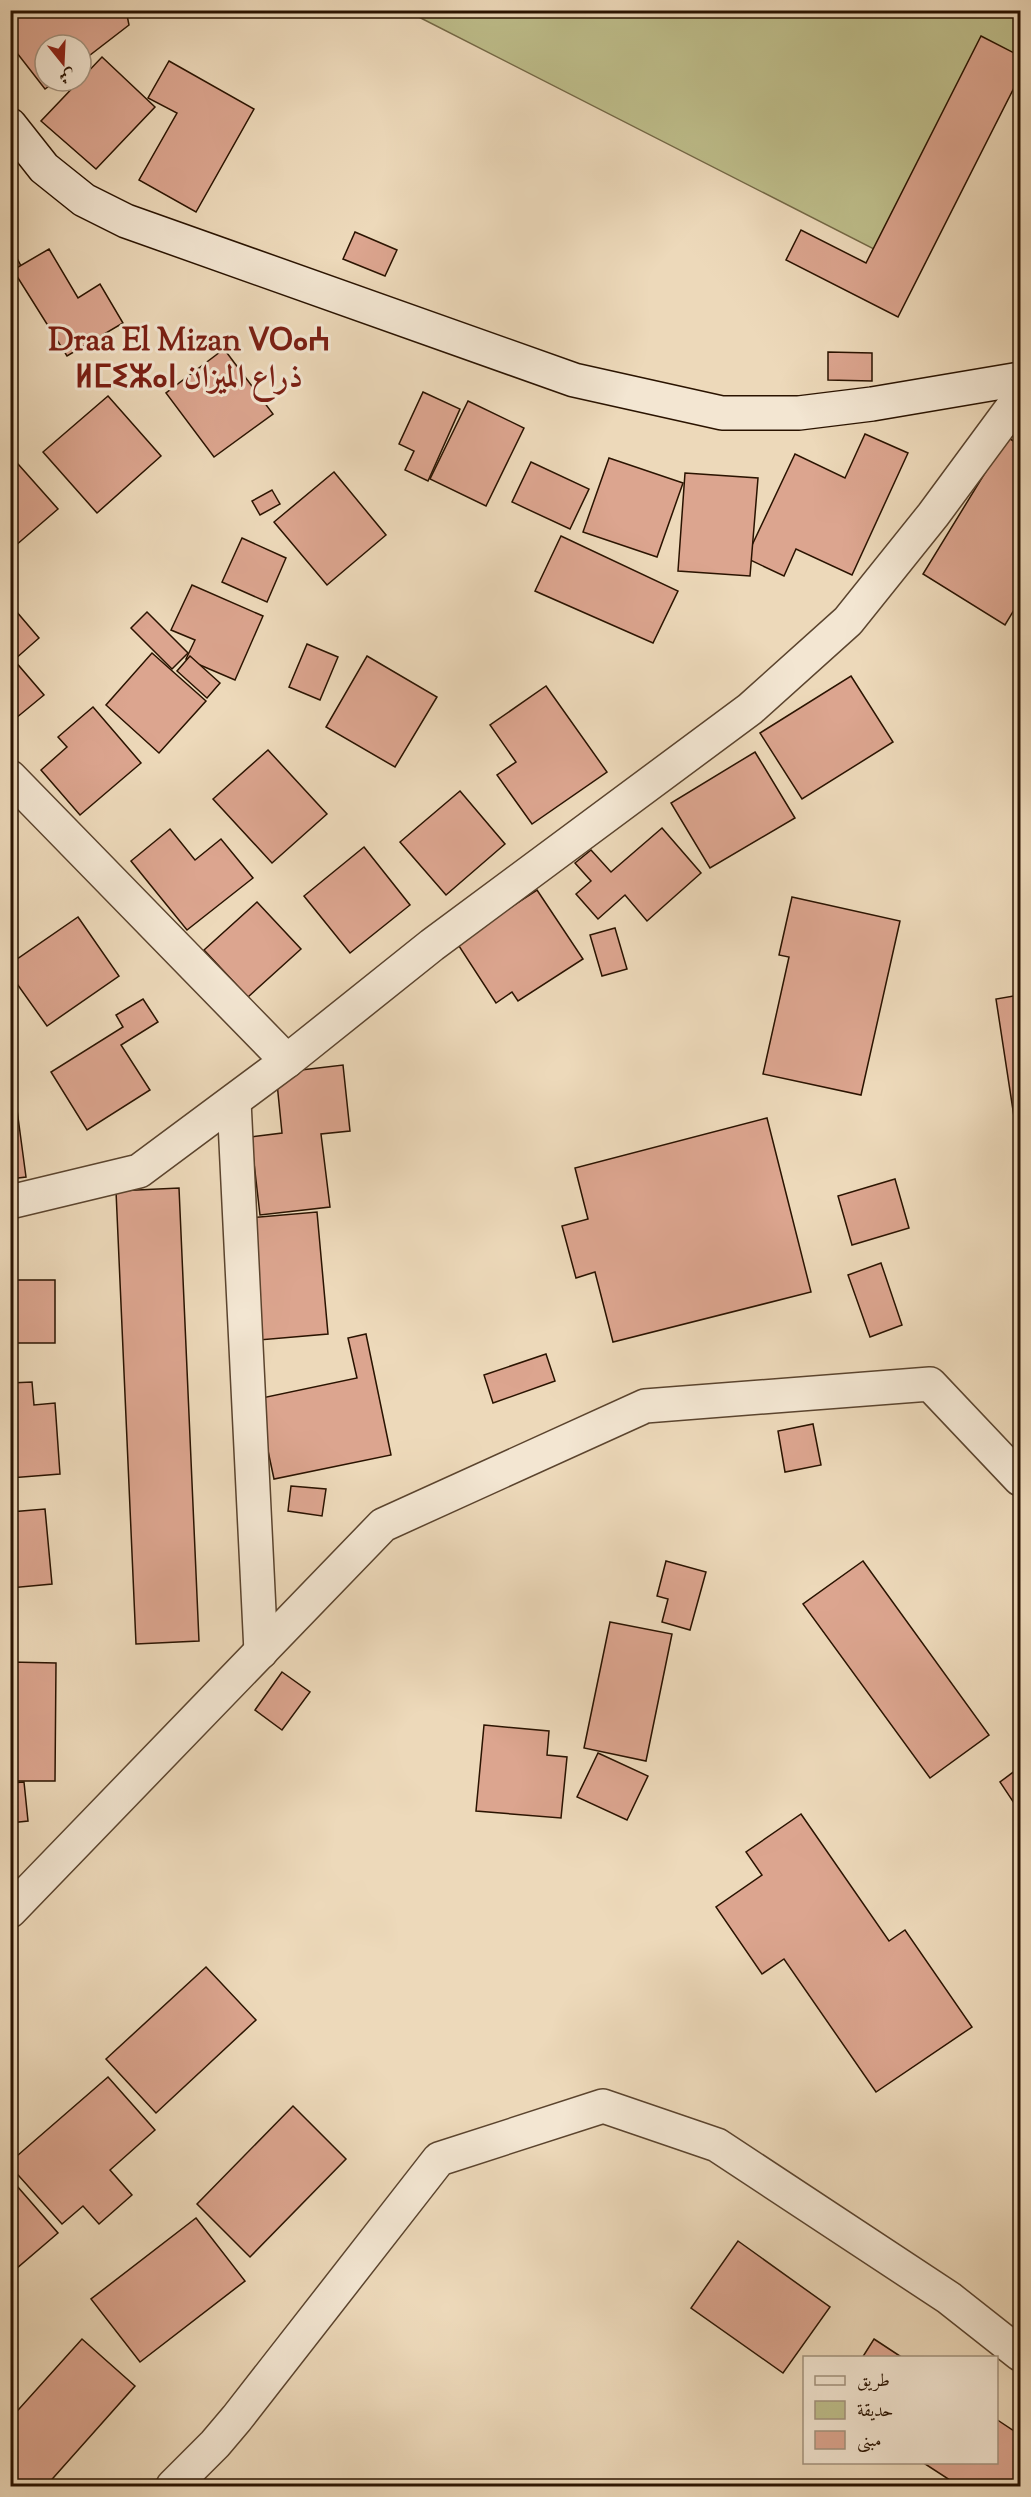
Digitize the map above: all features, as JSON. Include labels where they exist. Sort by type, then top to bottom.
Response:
[{"type":"street","points":[[10,125],[44,168],[84,200],[126,221],[574,380],[722,413],[809,411],[872,404],[1020,379]]},
{"type":"street","points":[[10,1202],[139,1171],[287,1062],[432,945],[750,709],[855,612],[933,515],[1020,398]]},
{"type":"street","points":[[10,777],[287,1062]]},
{"type":"street","points":[[234,1101],[261,1652]]},
{"type":"street","points":[[10,1911],[383,1525],[645,1406],[930,1384],[1020,1479]]},
{"type":"street","points":[[173,2487],[237,2418],[439,2159],[603,2106],[717,2145],[950,2298],[1020,2354]]},
{"type":"green space","points":[[407,11],[1020,11],[1020,75],[919,272]]},
{"type":"building","points":[[10,10],[126,10],[129,25],[93,53],[93,33],[33,33],[33,74],[10,44]]},
{"type":"building","points":[[981,36],[1020,56],[1020,76],[898,317],[786,260],[801,230],[866,263]]},
{"type":"building","points":[[102,57],[155,107],[96,169],[41,121],[68,93],[93,93],[93,66]]},
{"type":"building","points":[[169,61],[254,109],[196,212],[139,180],[177,113],[148,98]]},
{"type":"building","points":[[355,232],[397,250],[385,276],[343,259]]},
{"type":"building","points":[[10,245],[21,266],[10,271]]},
{"type":"building","points":[[49,249],[78,298],[100,284],[123,323],[67,356],[13,270]]},
{"type":"building","points":[[224,349],[273,414],[214,457],[166,393]]},
{"type":"building","points":[[828,352],[872,353],[872,381],[828,380]]},
{"type":"building","points":[[423,392],[460,409],[428,481],[405,470],[414,451],[399,444]]},
{"type":"building","points":[[108,396],[161,456],[97,513],[43,452]]},
{"type":"building","points":[[468,401],[524,428],[486,506],[430,479]]},
{"type":"building","points":[[865,434],[908,453],[852,575],[796,549],[784,576],[746,558],[795,454],[845,478]]},
{"type":"building","points":[[1007,437],[1020,445],[1020,600],[1005,625],[923,574]]},
{"type":"building","points":[[10,455],[58,509],[15,546],[10,540]]},
{"type":"building","points":[[609,458],[683,483],[657,557],[583,532]]},
{"type":"building","points":[[531,462],[589,489],[570,529],[512,502]]},
{"type":"building","points":[[334,472],[386,535],[327,585],[274,522]]},
{"type":"building","points":[[685,473],[758,478],[750,576],[678,571]]},
{"type":"building","points":[[272,490],[280,504],[260,515],[252,501]]},
{"type":"building","points":[[561,536],[678,591],[653,643],[535,591]]},
{"type":"building","points":[[242,538],[286,558],[267,602],[222,582]]},
{"type":"building","points":[[192,585],[263,616],[235,680],[186,659],[195,640],[171,630]]},
{"type":"building","points":[[16,611],[39,638],[14,660],[44,695],[10,723],[10,616]]},
{"type":"building","points":[[147,612],[188,653],[172,669],[131,628]]},
{"type":"building","points":[[307,644],[338,657],[320,700],[289,687]]},
{"type":"building","points":[[152,653],[206,701],[159,753],[106,705]]},
{"type":"building","points":[[190,656],[220,683],[207,698],[177,671]]},
{"type":"building","points":[[367,656],[437,697],[395,767],[326,727]]},
{"type":"building","points":[[851,676],[893,742],[802,799],[760,733]]},
{"type":"building","points":[[546,686],[607,772],[532,824],[497,775],[516,762],[490,725]]},
{"type":"building","points":[[93,707],[141,763],[80,815],[41,770],[67,747],[58,737]]},
{"type":"building","points":[[268,750],[327,814],[272,863],[213,799]]},
{"type":"building","points":[[755,752],[795,818],[710,868],[671,803]]},
{"type":"building","points":[[460,791],[505,844],[446,895],[400,842]]},
{"type":"building","points":[[662,828],[701,873],[647,921],[625,895],[598,919],[576,894],[591,881],[575,863],[591,850],[611,872]]},
{"type":"building","points":[[170,829],[195,860],[221,839],[253,878],[187,930],[131,861]]},
{"type":"building","points":[[364,847],[410,905],[350,953],[304,896]]},
{"type":"building","points":[[537,890],[583,959],[518,1001],[512,992],[496,1003],[457,943]]},
{"type":"building","points":[[792,897],[900,921],[861,1095],[763,1074],[789,957],[779,955]]},
{"type":"building","points":[[257,902],[301,949],[248,997],[204,950]]},
{"type":"building","points":[[78,917],[119,976],[47,1026],[10,974],[10,964]]},
{"type":"building","points":[[615,928],[627,969],[602,976],[590,935]]},
{"type":"building","points":[[1020,995],[1020,1156],[996,999]]},
{"type":"building","points":[[143,999],[158,1022],[121,1045],[150,1090],[87,1130],[51,1072],[123,1027],[116,1015]]},
{"type":"building","points":[[343,1065],[350,1131],[321,1134],[330,1207],[260,1215],[251,1137],[282,1133],[276,1073]]},
{"type":"building","points":[[13,1080],[26,1177],[10,1179],[10,1081]]},
{"type":"building","points":[[767,1118],[811,1292],[613,1342],[595,1272],[576,1278],[562,1226],[588,1219],[575,1168]]},
{"type":"building","points":[[895,1179],[909,1228],[852,1245],[838,1196]]},
{"type":"building","points":[[179,1188],[199,1641],[136,1644],[116,1191]]},
{"type":"building","points":[[317,1212],[328,1334],[259,1340],[249,1218]]},
{"type":"building","points":[[881,1263],[902,1325],[870,1337],[848,1275]]},
{"type":"building","points":[[10,1280],[55,1280],[55,1343],[10,1343]]},
{"type":"building","points":[[366,1334],[391,1455],[274,1479],[257,1399],[357,1378],[348,1338]]},
{"type":"building","points":[[546,1354],[555,1381],[493,1403],[484,1375]]},
{"type":"building","points":[[32,1382],[34,1405],[55,1403],[60,1474],[10,1478],[10,1383]]},
{"type":"building","points":[[813,1424],[821,1465],[785,1472],[778,1431]]},
{"type":"building","points":[[291,1486],[326,1489],[322,1516],[288,1511]]},
{"type":"building","points":[[45,1509],[52,1584],[10,1588],[10,1512]]},
{"type":"building","points":[[666,1561],[706,1572],[690,1630],[662,1622],[668,1599],[657,1596]]},
{"type":"building","points":[[863,1561],[989,1735],[930,1778],[803,1604]]},
{"type":"building","points":[[610,1622],[672,1634],[646,1761],[584,1748]]},
{"type":"building","points":[[10,1662],[56,1663],[55,1781],[10,1781]]},
{"type":"building","points":[[282,1672],[310,1692],[282,1730],[255,1710]]},
{"type":"building","points":[[484,1725],[549,1731],[547,1755],[567,1757],[561,1818],[476,1811]]},
{"type":"building","points":[[598,1753],[648,1776],[627,1820],[577,1797]]},
{"type":"building","points":[[1020,1767],[1020,1812],[1000,1782]]},
{"type":"building","points":[[24,1782],[28,1821],[10,1823],[10,1783]]},
{"type":"building","points":[[801,1814],[889,1941],[905,1930],[972,2027],[876,2092],[784,1959],[762,1974],[716,1907],[762,1875],[746,1852]]},
{"type":"building","points":[[206,1967],[256,2020],[156,2113],[106,2059]]},
{"type":"building","points":[[108,2077],[155,2130],[110,2170],[132,2195],[99,2224],[83,2206],[62,2224],[10,2166],[10,2162]]},
{"type":"building","points":[[293,2106],[346,2159],[250,2257],[197,2204]]},
{"type":"building","points":[[10,2178],[58,2233],[10,2274]]},
{"type":"building","points":[[196,2218],[245,2281],[140,2362],[91,2299]]},
{"type":"building","points":[[738,2241],[830,2307],[783,2373],[691,2308]]},
{"type":"building","points":[[82,2339],[135,2386],[46,2486],[10,2486],[10,2419]]},
{"type":"building","points":[[874,2339],[900,2356],[863,2356]]},
{"type":"building","points":[[998,2420],[1020,2435],[1020,2486],[959,2486],[925,2464],[998,2464]]},
{"type":"district","name":"Draa El Mizan ⴸⵔⴰⵄ ⵍⵎⵉⵣⴰⵏ ذراع الميزان","points":[[189,358]]}]
